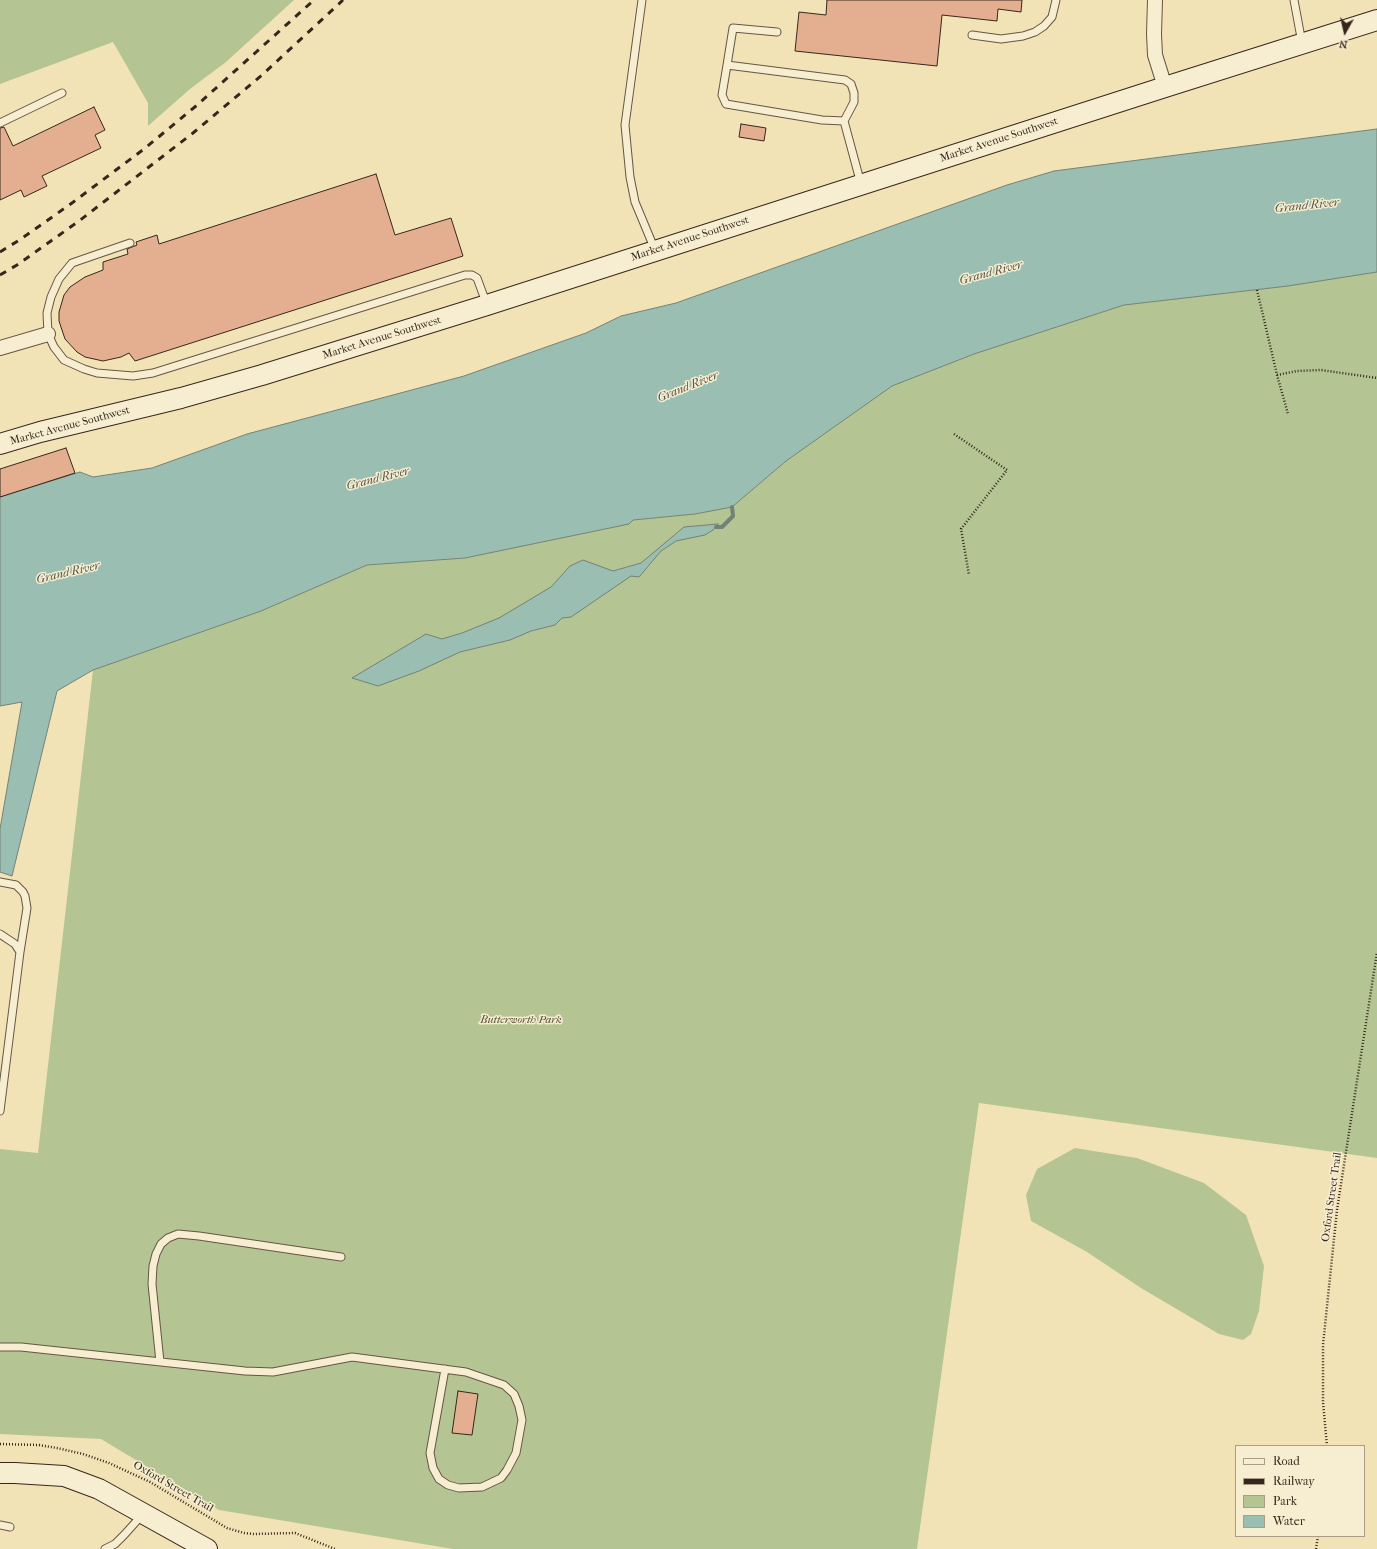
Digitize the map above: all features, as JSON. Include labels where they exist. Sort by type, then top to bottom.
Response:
[{"type":"main road","name":"Market Avenue Southwest","points":[[0,444],[40,432],[181,398],[262,375],[487,305],[1377,20]]},
{"type":"main road","points":[[0,1473],[64,1476],[99,1489],[207,1549]]},
{"type":"street","points":[[1155,0],[1154,50],[1165,87]]},
{"type":"street","points":[[0,348],[48,334]]},
{"type":"lane","points":[[642,0],[625,125],[630,177],[635,202],[655,250]]},
{"type":"lane","points":[[972,35],[1001,39],[1023,36],[1035,32],[1044,26],[1052,17],[1056,0]]},
{"type":"lane","points":[[1294,0],[1302,44]]},
{"type":"lane","points":[[777,32],[733,28],[722,95],[726,104],[822,120],[844,122]]},
{"type":"lane","points":[[727,65],[845,80],[851,84],[854,102],[844,122],[861,184]]},
{"type":"lane","points":[[0,123],[62,93]]},
{"type":"lane","points":[[130,243],[72,264],[64,271],[59,279],[48,307],[48,334],[54,347],[64,360],[97,373],[133,376],[168,369],[464,275],[472,275],[478,278],[487,305]]},
{"type":"lane","points":[[0,882],[16,885],[25,896],[27,908],[4,1051],[0,1112]]},
{"type":"lane","points":[[0,934],[15,944],[20,952]]},
{"type":"lane","points":[[160,1362],[152,1284],[153,1266],[156,1254],[161,1244],[168,1238],[178,1234],[199,1236],[341,1257]]},
{"type":"lane","points":[[0,1347],[21,1347],[245,1371],[273,1372],[352,1357],[445,1369],[466,1372],[504,1385],[514,1394],[519,1406],[522,1420],[516,1453],[507,1470],[501,1478],[482,1488],[458,1488],[448,1485],[439,1479],[433,1468],[430,1454],[445,1369]]},
{"type":"lane","points":[[105,1549],[115,1544],[143,1513]]},
{"type":"lane","points":[[0,1526],[10,1527]]},
{"type":"path","points":[[1257,290],[1277,375],[1288,414]]},
{"type":"path","points":[[1277,375],[1297,371],[1321,370],[1377,378]]},
{"type":"path","points":[[954,434],[1007,470],[961,529],[969,574]]},
{"type":"path","name":"Oxford Street Trail","points":[[1327,1445],[1323,1394],[1323,1345],[1337,1210],[1377,952]]},
{"type":"path","name":"Oxford Street Trail","points":[[0,1444],[40,1445],[83,1454],[109,1463],[150,1482],[226,1528],[254,1534],[295,1533],[335,1549]]},
{"type":"path","points":[[1316,1549],[1318,1537]]},
{"type":"green space","points":[[0,0],[294,0],[226,62],[190,89],[148,126],[148,103],[113,42],[0,84]]},
{"type":"green space","name":"Butterworth Park","points":[[1377,272],[1377,1158],[979,1103],[917,1549],[453,1549],[219,1510],[101,1439],[0,1434],[0,1149],[38,1153],[93,670],[261,611],[367,565],[465,558],[628,524],[633,520],[695,514],[732,507],[786,461],[892,386],[974,354],[1124,305],[1288,286]]},
{"type":"green space","points":[[1075,1148],[1137,1158],[1204,1183],[1246,1215],[1264,1266],[1259,1311],[1251,1334],[1243,1340],[1219,1334],[1141,1288],[1087,1252],[1031,1221],[1026,1195],[1037,1169]]},
{"type":"water","name":"Grand River","points":[[1377,129],[1377,272],[1288,286],[1124,305],[974,354],[892,386],[786,461],[732,507],[695,514],[633,520],[629,524],[465,558],[367,565],[261,611],[93,670],[57,691],[12,876],[0,872],[0,829],[22,702],[0,706],[0,497],[80,472],[93,477],[152,468],[247,434],[464,376],[586,333],[621,316],[676,303],[1007,185],[1054,171]]},
{"type":"water","points":[[718,524],[713,530],[705,535],[676,541],[661,551],[639,577],[631,576],[571,617],[562,618],[555,625],[531,631],[510,640],[460,652],[419,671],[378,686],[352,678],[426,634],[442,639],[462,633],[499,618],[551,587],[570,566],[583,560],[613,571],[641,563],[684,527]]},
{"type":"building","points":[[827,0],[1022,0],[1021,12],[998,9],[997,21],[942,15],[937,66],[795,51],[799,12],[826,15]]},
{"type":"building","points":[[94,107],[105,130],[95,135],[101,148],[42,176],[47,186],[24,197],[21,190],[0,200],[0,128],[4,127],[13,146]]},
{"type":"building","points":[[741,124],[766,128],[764,141],[739,137]]},
{"type":"building","points":[[376,174],[395,235],[451,218],[463,256],[135,361],[129,353],[121,357],[103,361],[85,357],[77,352],[65,339],[59,321],[59,312],[64,295],[70,287],[85,277],[103,270],[103,262],[128,254],[127,249],[137,245],[136,242],[157,235],[159,244]]},
{"type":"building","points":[[66,448],[75,473],[0,497],[0,469]]},
{"type":"building","points":[[458,1391],[478,1394],[472,1435],[452,1433]]},
{"type":"waterway","points":[[716,527],[722,527],[733,516],[732,507]]},
{"type":"railway","points":[[0,252],[72,203],[144,149],[196,106],[314,0]]},
{"type":"railway","points":[[0,275],[17,265],[79,221],[193,133],[262,75],[343,0]]}]
